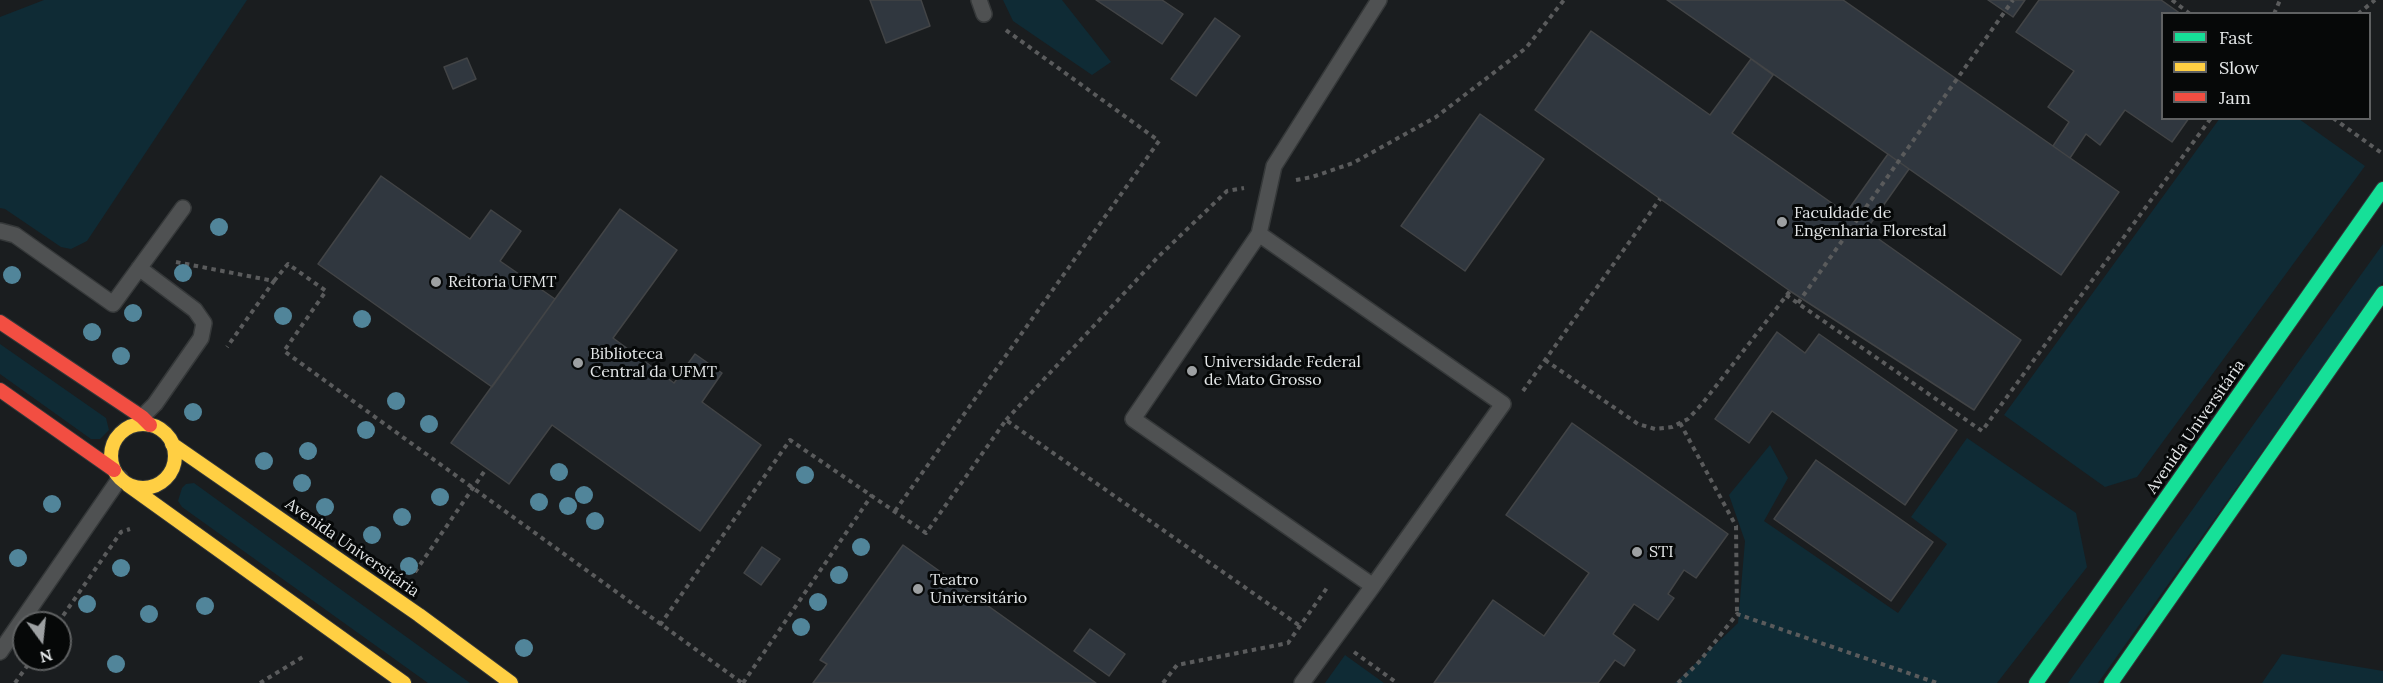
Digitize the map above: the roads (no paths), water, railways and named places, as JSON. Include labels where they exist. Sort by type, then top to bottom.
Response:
[{"type":"street","name":"Avenida Universitária","points":[[2036,683],[2383,189]]},
{"type":"street","points":[[2111,683],[2383,293]]},
{"type":"street","name":"Avenida Universitária","points":[[0,322],[160,429],[172,444],[419,615],[511,683]]},
{"type":"street","points":[[0,390],[404,683]]},
{"type":"street","points":[[146,421],[130,427],[115,441],[111,461],[121,478],[147,488],[164,480],[171,472],[174,463],[172,444]]},
{"type":"lane","points":[[1373,586],[1133,419],[1259,234],[1274,166],[1379,0]]},
{"type":"lane","points":[[0,231],[15,235],[113,304],[183,208]]},
{"type":"lane","points":[[1259,234],[1503,404],[1302,683]]},
{"type":"lane","points":[[139,268],[195,310],[204,323],[201,338],[146,421]]},
{"type":"lane","points":[[0,652],[121,478]]},
{"type":"place","name":"Faculdade de Engenharia Florestal","points":[[1782,222]]},
{"type":"place","name":"Reitoria UFMT","points":[[436,282]]},
{"type":"place","name":"Biblioteca Central da UFMT","points":[[578,363]]},
{"type":"place","name":"Universidade Federal de Mato Grosso","points":[[1192,371]]},
{"type":"place","name":"STI","points":[[1637,552]]},
{"type":"place","name":"Teatro Universitário","points":[[918,589]]}]
